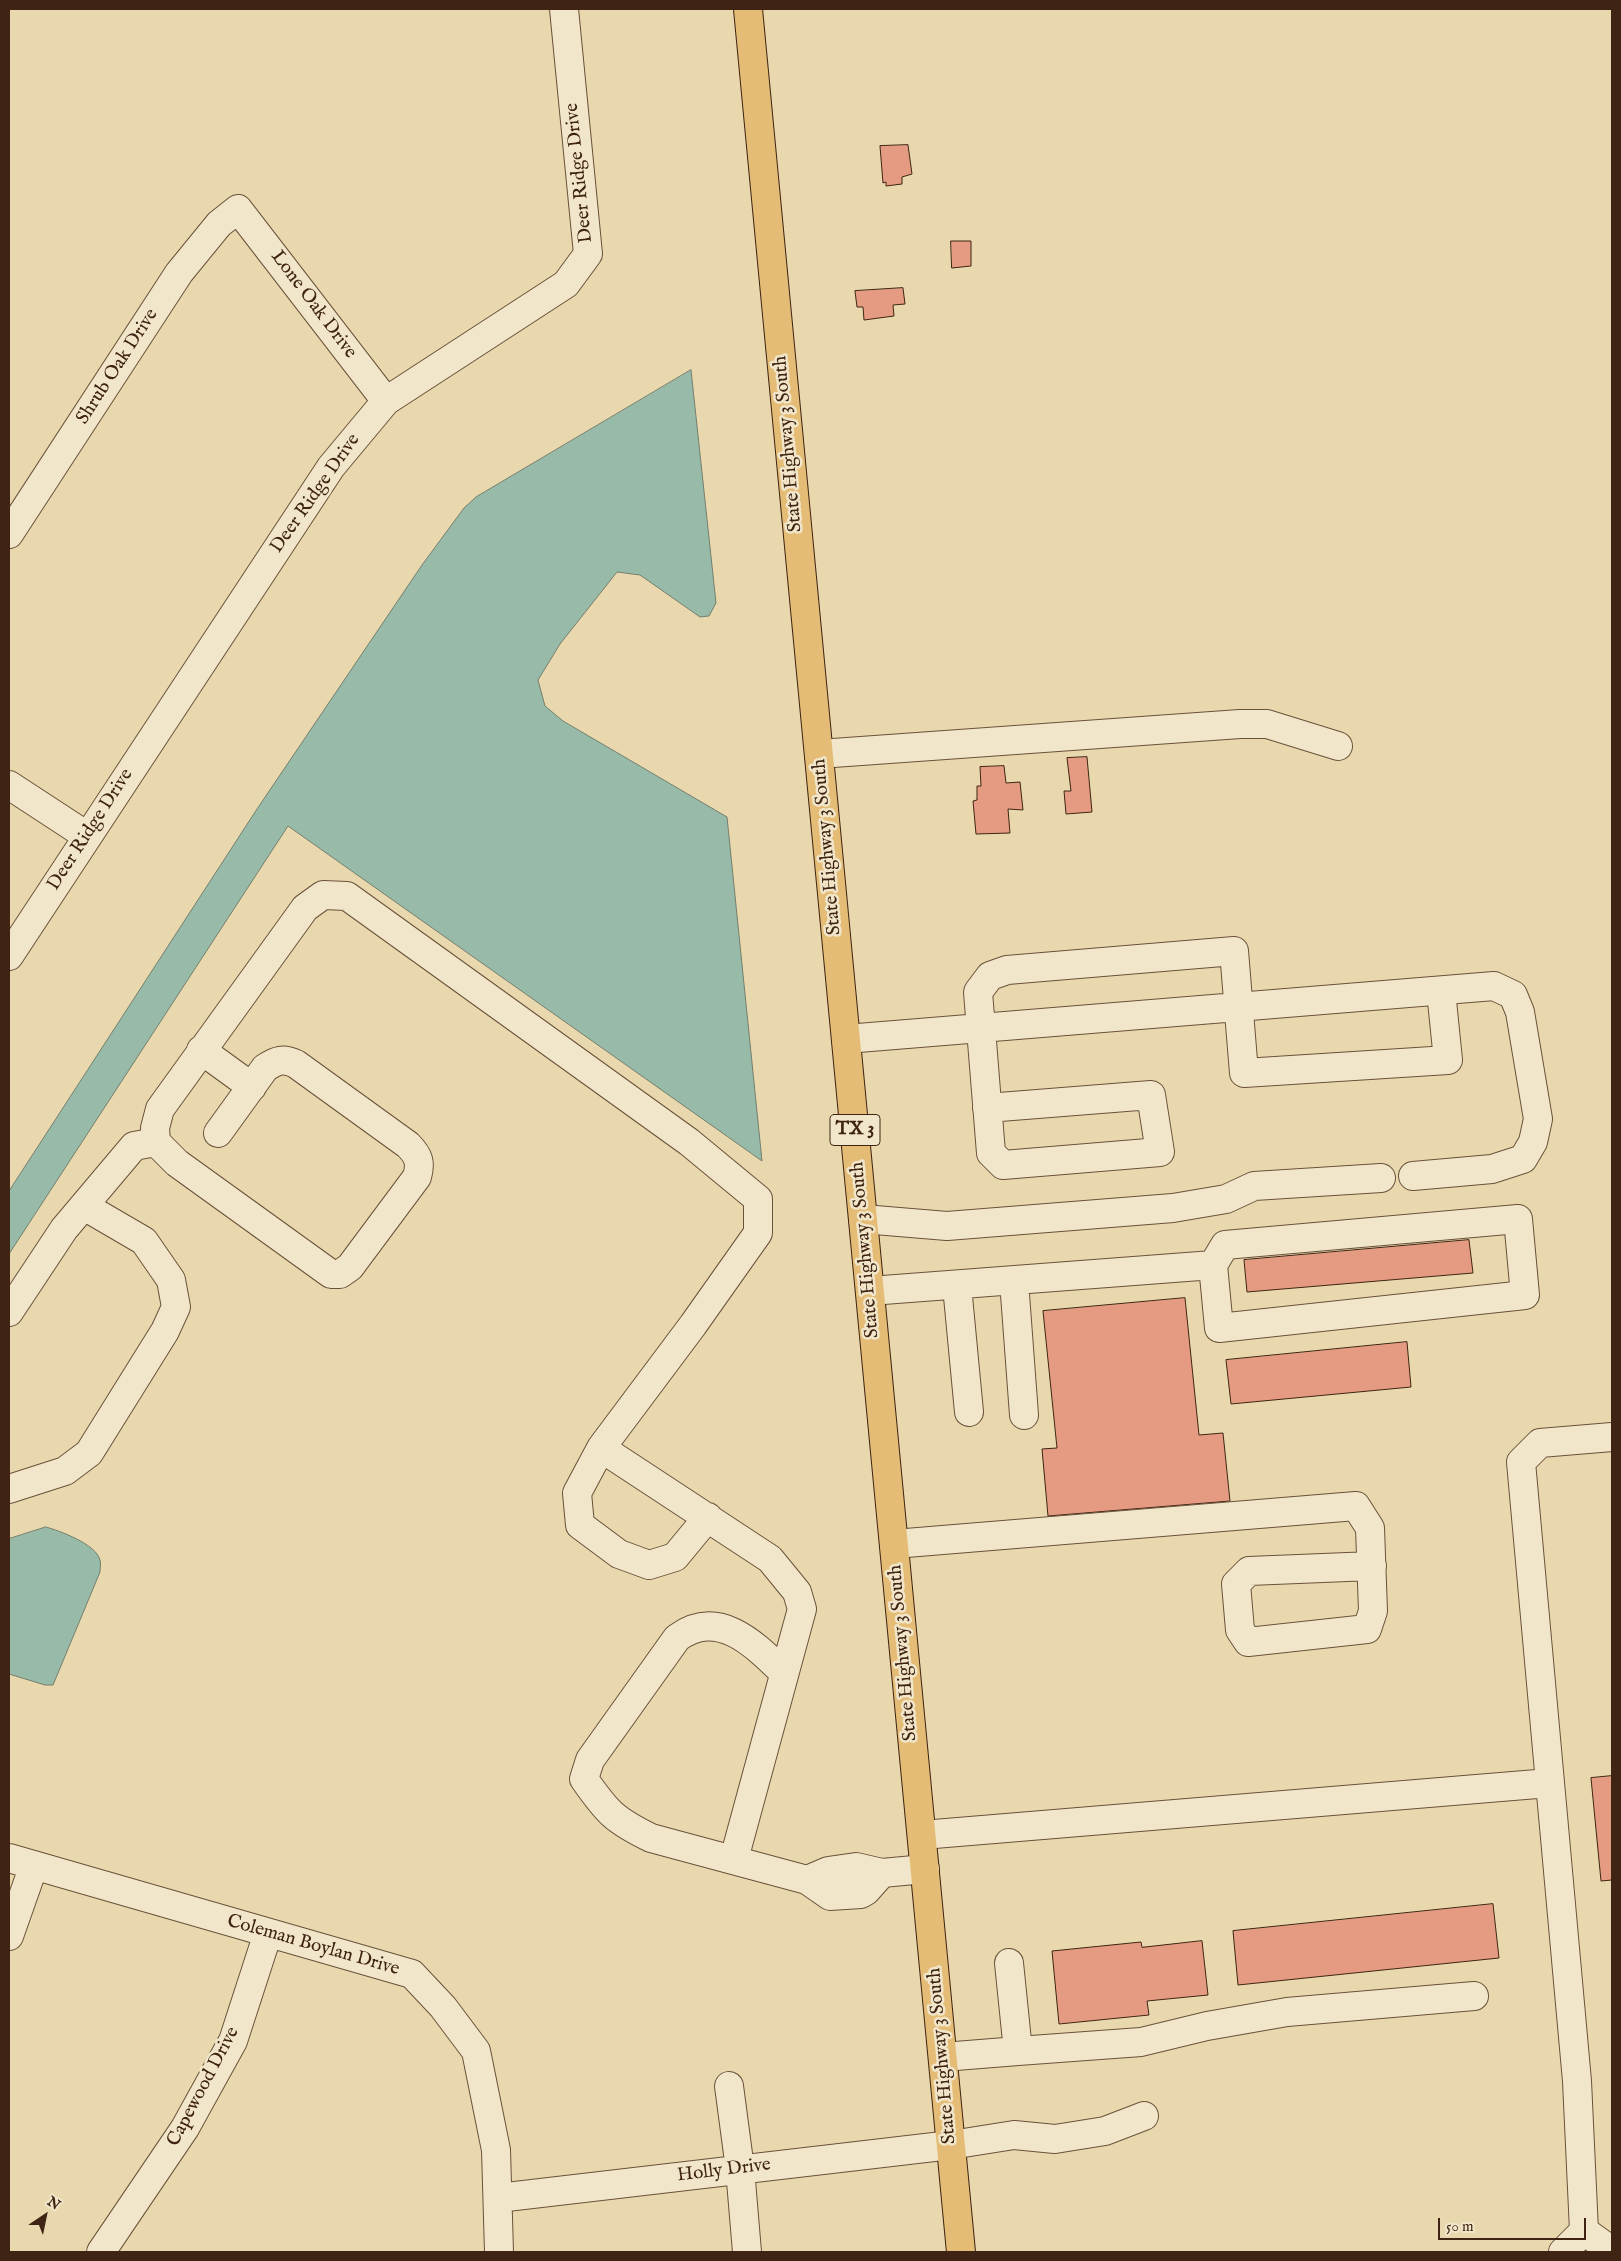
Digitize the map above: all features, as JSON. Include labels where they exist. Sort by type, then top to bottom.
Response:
[{"type":"main road","name":"State Highway 3 South","points":[[748,9],[961,2252]]},
{"type":"street","name":"Deer Ridge Drive","points":[[9,956],[331,467],[386,401],[566,284],[588,254],[564,9]]},
{"type":"street","name":"Lone Oak Drive","points":[[238,209],[386,401]]},
{"type":"street","name":"Shrub Oak Drive","points":[[9,534],[179,273],[219,224],[238,209]]},
{"type":"street","points":[[819,754],[1240,724],[1267,724],[1338,746]]},
{"type":"street","points":[[9,785],[87,836]]},
{"type":"street","points":[[218,1134],[265,1068],[275,1061],[286,1060],[296,1064],[416,1153],[420,1165],[418,1177],[350,1266],[340,1274],[331,1274],[177,1163],[156,1142],[154,1128],[160,1109],[304,908],[323,895],[347,896],[690,1142],[758,1200],[758,1233],[688,1333],[601,1448],[577,1493],[580,1525],[619,1554],[649,1565],[675,1557],[708,1517]]},
{"type":"street","points":[[987,1108],[1151,1095],[1160,1152],[1003,1165],[991,1153],[987,1108],[980,1028],[978,992],[990,976],[1006,970],[1234,951],[1244,1074],[1448,1060],[1440,991]]},
{"type":"street","points":[[846,1039],[1494,986],[1513,995],[1520,1012],[1538,1119],[1533,1142],[1523,1159],[1492,1169],[1413,1176]]},
{"type":"street","points":[[201,1050],[252,1087]]},
{"type":"street","points":[[9,1312],[64,1230],[134,1146],[156,1142]]},
{"type":"street","points":[[863,1219],[947,1226],[966,1225],[1173,1208],[1226,1199],[1254,1186],[1381,1178]]},
{"type":"street","points":[[9,1489],[65,1471],[89,1453],[165,1331],[176,1307],[171,1280],[144,1241],[84,1206]]},
{"type":"street","points":[[1518,1219],[1524,1295],[1219,1328],[1212,1265],[1225,1244],[1518,1219]]},
{"type":"street","points":[[870,1291],[957,1286],[1212,1265]]},
{"type":"street","points":[[1014,1281],[1024,1415]]},
{"type":"street","points":[[957,1286],[969,1412]]},
{"type":"street","points":[[1563,2252],[1584,2231],[1577,2081],[1521,1462],[1540,1442],[1612,1437]]},
{"type":"street","points":[[601,1448],[770,1559],[797,1592],[802,1609],[734,1859]]},
{"type":"street","points":[[894,1544],[1356,1506],[1370,1528],[1372,1566],[1373,1611],[1367,1630],[1248,1642],[1240,1630],[1236,1584],[1249,1571],[1372,1566]]},
{"type":"street","points":[[784,1673],[754,1644],[739,1634],[718,1626],[687,1630],[677,1638],[590,1760],[584,1779],[608,1812],[628,1827],[651,1838],[807,1880],[828,1871],[856,1867],[882,1874],[925,1870]]},
{"type":"street","points":[[922,1835],[1549,1783]]},
{"type":"street","points":[[9,1936],[21,1862]]},
{"type":"street","name":"Coleman Boylan Drive","points":[[21,1862],[412,1974],[443,2007],[476,2051],[496,2150],[499,2252]]},
{"type":"street","name":"Capewood Drive","points":[[102,2252],[185,2128],[233,2041],[268,1933]]},
{"type":"street","points":[[1009,1963],[1018,2051]]},
{"type":"street","points":[[943,2057],[1141,2042],[1207,2026],[1287,2012],[1474,1996]]},
{"type":"street","points":[[729,2086],[740,2170],[747,2252]]},
{"type":"street","name":"Holly Drive","points":[[498,2198],[951,2145],[1014,2135],[1055,2139],[1105,2130],[1144,2116]]},
{"type":"street","points":[[1584,2231],[1612,2251]]},
{"type":"shaded area","points":[[691,370],[716,603],[709,616],[700,617],[640,575],[617,572],[560,644],[538,680],[545,706],[563,721],[727,817],[762,1161],[288,826],[9,1254],[9,1191],[257,809],[422,565],[464,508],[476,497]]},
{"type":"shaded area","points":[[46,1527],[85,1544],[97,1554],[100,1560],[100,1572],[53,1685],[45,1685],[9,1674],[9,1539]]},
{"type":"building","points":[[908,145],[912,174],[902,177],[902,184],[886,186],[886,182],[883,183],[880,146]]},
{"type":"building","points":[[951,241],[971,241],[971,266],[952,268]]},
{"type":"building","points":[[903,288],[905,304],[893,305],[894,316],[864,320],[863,307],[857,307],[855,291]]},
{"type":"building","points":[[1087,757],[1092,812],[1066,814],[1064,791],[1071,791],[1067,758]]},
{"type":"building","points":[[1004,766],[1006,783],[1020,782],[1023,810],[1008,809],[1010,833],[976,834],[973,801],[977,800],[977,786],[981,786],[980,767]]},
{"type":"building","points":[[1469,1240],[1473,1273],[1247,1292],[1244,1260]]},
{"type":"building","points":[[1185,1298],[1199,1435],[1223,1433],[1230,1501],[1048,1516],[1042,1449],[1057,1448],[1043,1311]]},
{"type":"building","points":[[1407,1342],[1411,1387],[1231,1404],[1226,1360]]},
{"type":"building","points":[[1612,1776],[1612,1880],[1601,1881],[1591,1778]]},
{"type":"building","points":[[1493,1904],[1499,1958],[1238,1985],[1233,1931]]},
{"type":"building","points":[[1202,1941],[1208,1995],[1147,2001],[1149,2015],[1059,2024],[1052,1951],[1141,1942],[1142,1947]]}]
